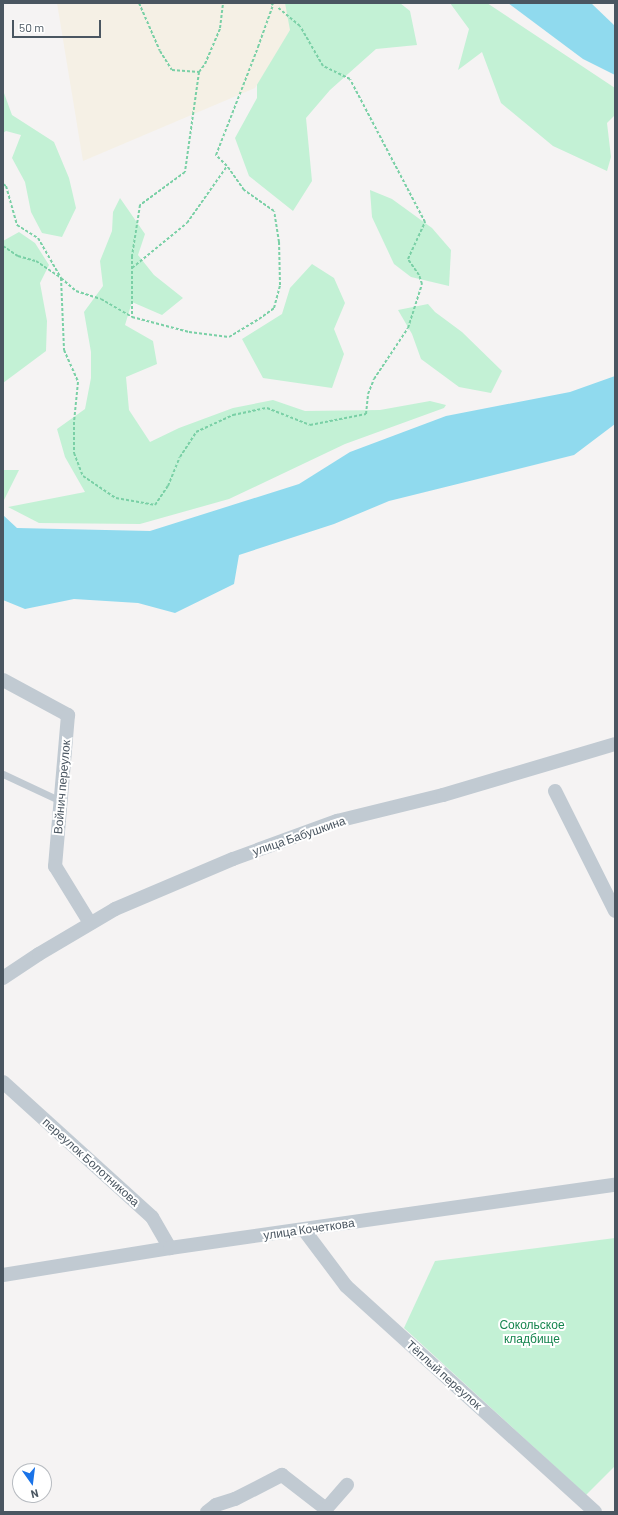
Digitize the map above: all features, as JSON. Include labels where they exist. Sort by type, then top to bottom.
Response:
[{"type":"street","name":"Войнич переулок","points":[[3,680],[68,715],[56,866],[90,923]]},
{"type":"street","name":"улица Бабушкина","points":[[3,978],[115,909],[233,859],[337,821],[444,795],[615,744]]},
{"type":"street","points":[[555,791],[615,911]]},
{"type":"street","name":"переулок Болотникова","points":[[3,1082],[152,1217],[170,1248]]},
{"type":"street","name":"улица Кочеткова","points":[[3,1276],[170,1248],[615,1185]]},
{"type":"street","name":"Тёплый переулок","points":[[304,1230],[346,1286],[595,1512]]},
{"type":"street","points":[[207,1512],[216,1505],[235,1499],[282,1474],[326,1509],[347,1485]]},
{"type":"lane","points":[[3,774],[61,801]]},
{"type":"path","points":[[139,3],[160,51],[172,70],[199,72]]},
{"type":"path","points":[[132,317],[132,256],[140,205],[185,172],[199,72],[205,64],[220,28],[223,3]]},
{"type":"path","points":[[3,246],[18,256],[36,261],[61,278],[76,291],[101,299],[132,317],[189,332],[229,337],[274,308],[280,285],[279,242],[274,211],[244,190],[227,166],[216,155],[258,47],[273,5],[272,3]]},
{"type":"path","points":[[3,184],[6,186],[17,225],[38,238],[61,278],[64,350],[78,382],[74,422],[74,453],[83,476],[116,498],[155,504],[168,486],[180,457],[196,432],[233,415],[267,408],[310,425],[366,414],[368,394],[374,379],[408,328],[422,284],[419,275],[408,260],[425,222],[350,79],[323,66],[300,26],[277,7]]},
{"type":"path","points":[[132,268],[187,223],[227,166]]},
{"type":"green space","points":[[271,3],[400,3],[410,11],[417,45],[376,49],[330,90],[306,118],[312,181],[293,211],[249,176],[235,138],[257,98],[257,58]]},
{"type":"green space","points":[[450,3],[487,3],[615,88],[615,115],[607,123],[611,157],[607,171],[553,146],[501,103],[482,52],[458,70],[469,29]]},
{"type":"green space","points":[[4,93],[12,115],[54,142],[69,178],[76,208],[62,237],[42,233],[31,212],[25,182],[12,158],[21,135],[6,131],[3,133]]},
{"type":"green space","points":[[370,190],[392,199],[432,228],[451,250],[449,286],[411,277],[394,264],[372,217]]},
{"type":"green space","points":[[120,198],[145,234],[138,255],[154,275],[183,298],[162,315],[132,302],[125,325],[153,341],[157,364],[126,377],[129,410],[150,442],[179,428],[233,408],[273,400],[305,411],[380,410],[430,401],[446,405],[444,408],[345,444],[229,499],[140,524],[39,523],[8,507],[85,492],[65,457],[57,429],[85,409],[91,378],[91,352],[84,312],[103,286],[100,261],[112,231],[113,212]]},
{"type":"green space","points":[[19,232],[35,243],[49,265],[40,283],[47,321],[46,351],[3,383],[3,241]]},
{"type":"green space","points":[[312,264],[334,278],[345,303],[334,329],[344,354],[332,388],[263,378],[242,339],[282,314],[290,288]]},
{"type":"green space","points":[[428,304],[435,312],[462,332],[502,371],[491,393],[459,387],[421,359],[412,334],[398,310]]},
{"type":"green space","points":[[3,470],[19,470],[3,502]]},
{"type":"green space","name":"Сокольское кладбище","points":[[615,1238],[615,1466],[586,1495],[404,1328],[435,1261]]},
{"type":"sand","points":[[57,3],[285,3],[290,30],[255,88],[83,161]]},
{"type":"water","points":[[508,3],[591,3],[615,26],[615,75],[583,59]]},
{"type":"water","points":[[615,376],[615,424],[574,455],[389,501],[334,524],[239,555],[234,584],[175,613],[138,603],[74,599],[25,609],[3,600],[3,515],[17,528],[150,531],[299,484],[350,452],[446,416],[570,392]]}]
